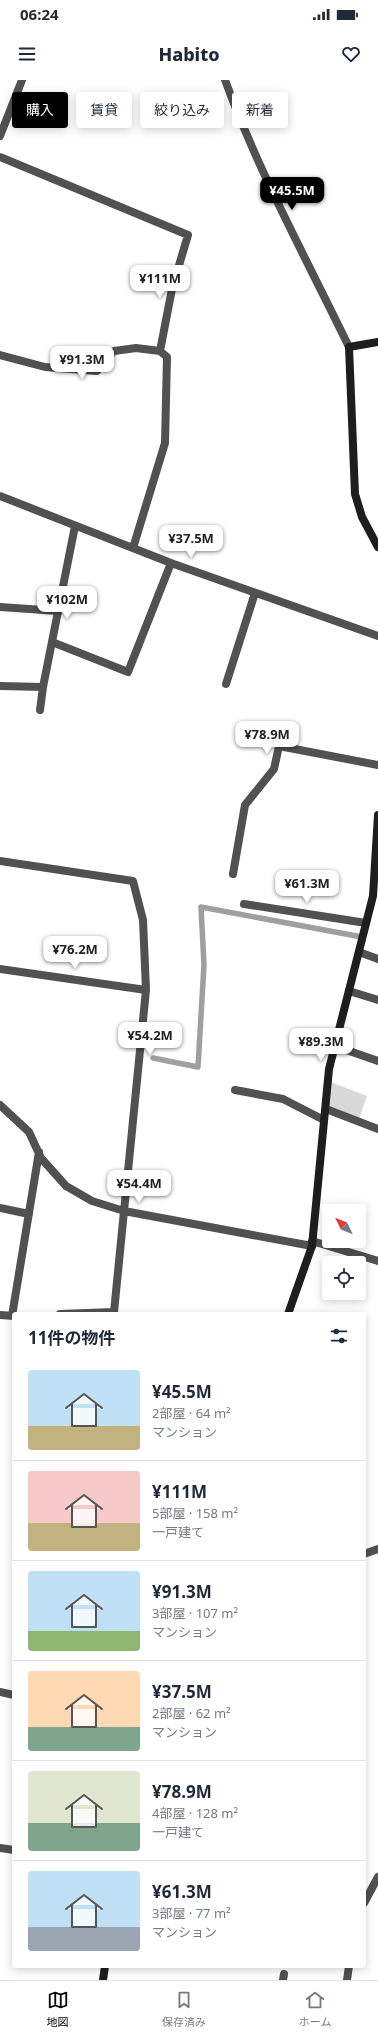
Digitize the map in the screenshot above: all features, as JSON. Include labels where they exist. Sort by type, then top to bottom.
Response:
[{"type":"street","points":[[0,136],[22,80]]},
{"type":"street","points":[[225,80],[245,133],[283,216],[312,270],[349,347],[355,494],[362,517],[378,547]]},
{"type":"street","points":[[0,157],[188,235],[172,289],[160,350]]},
{"type":"street","points":[[349,347],[378,342]]},
{"type":"street","points":[[0,355],[45,367],[97,372],[114,350],[136,348],[160,350],[167,357],[165,443],[133,548]]},
{"type":"street","points":[[0,496],[171,563],[378,636]]},
{"type":"street","points":[[40,710],[42,687],[75,526]]},
{"type":"street","points":[[52,642],[128,672],[171,563]]},
{"type":"street","points":[[226,684],[255,593]]},
{"type":"street","points":[[0,608],[58,611]]},
{"type":"street","points":[[0,686],[42,687]]},
{"type":"street","points":[[233,874],[246,805],[274,769],[279,746],[378,765]]},
{"type":"street","points":[[289,1312],[312,1243],[330,1070],[376,887],[378,815]]},
{"type":"street","points":[[0,861],[133,881],[143,920],[146,990],[114,1312]]},
{"type":"street","points":[[244,904],[366,923]]},
{"type":"street","points":[[359,952],[378,959]]},
{"type":"street","points":[[0,969],[146,990]]},
{"type":"street","points":[[349,991],[378,1000]]},
{"type":"street","points":[[335,1046],[378,1061]]},
{"type":"street","points":[[234,1090],[283,1099],[324,1120]]},
{"type":"street","points":[[0,1105],[29,1132],[41,1158],[66,1186],[92,1201],[124,1211],[312,1243],[378,1261]]},
{"type":"street","points":[[326,1109],[378,1129]]},
{"type":"street","points":[[14,1312],[39,1152]]},
{"type":"street","points":[[0,1208],[29,1214]]},
{"type":"street","points":[[0,1315],[12,1316]]},
{"type":"street","points":[[366,1553],[377,1549],[378,1558]]},
{"type":"street","points":[[0,1692],[12,1695]]},
{"type":"street","points":[[0,1848],[12,1850]]},
{"type":"street","points":[[366,1899],[378,1877]]},
{"type":"street","points":[[103,1980],[105,1968]]},
{"type":"street","points":[[346,1980],[349,1968]]},
{"type":"shaded area","points":[[328,1081],[367,1096],[358,1122],[326,1109]]},
{"type":"waterway","points":[[153,1058],[198,1067],[204,965],[201,907],[362,937]]}]
